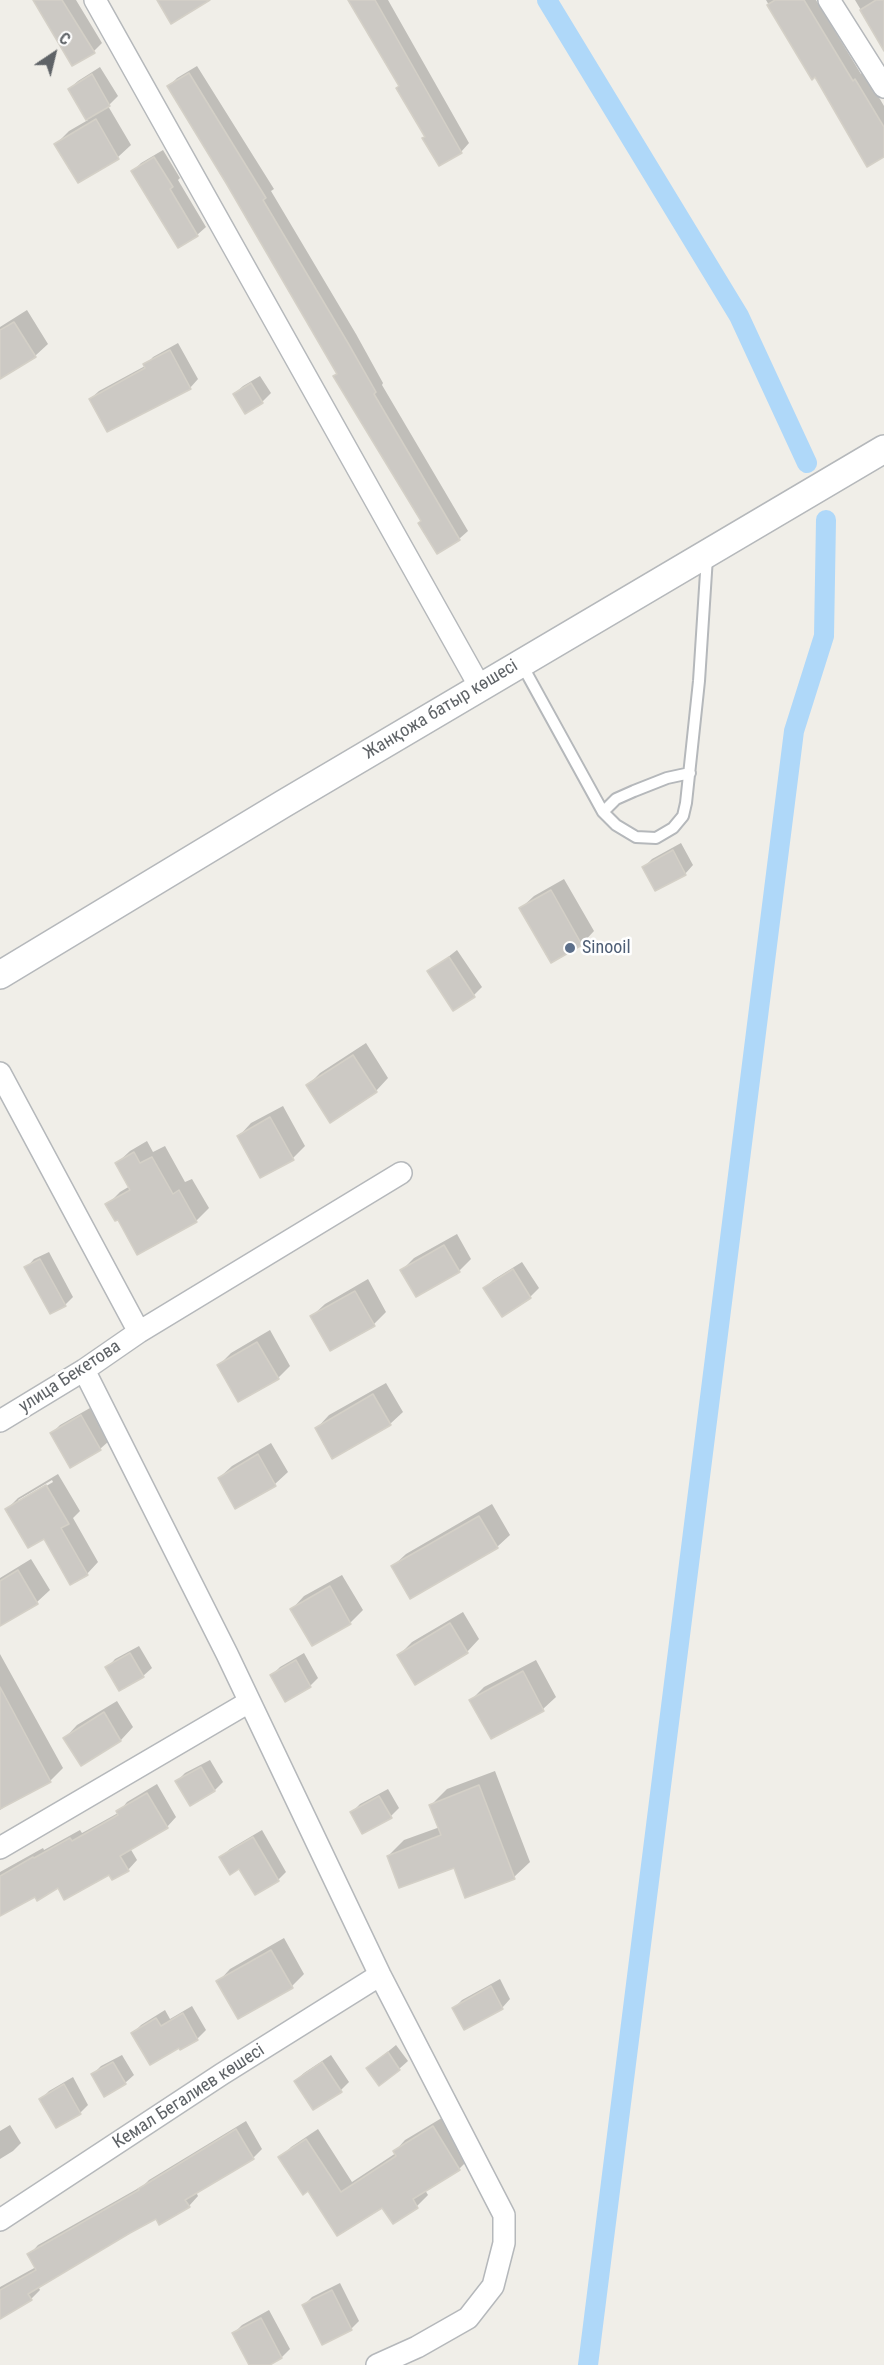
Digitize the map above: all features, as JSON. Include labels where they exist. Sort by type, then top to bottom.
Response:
[{"type":"street","points":[[95,0],[480,687]]},
{"type":"street","points":[[829,0],[884,87]]},
{"type":"street","name":"Жанқожа батыр көшесі","points":[[0,975],[480,687],[884,449]]},
{"type":"street","points":[[0,1073],[140,1332]]},
{"type":"street","name":"улица Бекетова","points":[[0,1421],[84,1370],[140,1332],[401,1173]]},
{"type":"street","points":[[84,1370],[227,1654],[380,1975],[504,2215],[504,2243],[493,2286],[468,2318],[417,2347],[377,2365]]},
{"type":"street","points":[[0,1848],[249,1702]]},
{"type":"street","name":"Кемал Бегалиев көшесі","points":[[0,2220],[222,2074],[380,1975]]},
{"type":"lane","points":[[521,663],[603,812],[616,825],[636,837],[656,838],[673,828],[683,816],[690,773],[708,553]]},
{"type":"lane","points":[[603,812],[616,799],[668,778],[690,773]]},
{"type":"building","points":[[33,0],[62,0],[95,53],[72,66]]},
{"type":"building","points":[[157,0],[210,0],[171,24]]},
{"type":"building","points":[[348,0],[375,0],[462,153],[439,166],[396,88],[399,86]]},
{"type":"building","points":[[775,0],[804,0],[884,127],[884,157],[867,167],[815,77],[812,80],[767,5]]},
{"type":"building","points":[[876,0],[884,0],[884,51],[860,10]]},
{"type":"building","points":[[189,73],[266,198],[263,200],[348,343],[376,392],[374,394],[460,540],[437,554],[418,523],[421,521],[333,376],[337,374],[167,86]]},
{"type":"building","points":[[92,74],[110,106],[86,120],[68,89]]},
{"type":"building","points":[[96,119],[119,159],[78,183],[54,144]]},
{"type":"building","points":[[154,157],[173,187],[170,189],[198,236],[178,248],[131,171]]},
{"type":"building","points":[[14,322],[36,357],[0,379],[0,330]]},
{"type":"building","points":[[170,350],[191,389],[107,432],[89,399],[145,368],[143,364]]},
{"type":"building","points":[[251,383],[263,403],[245,414],[233,394]]},
{"type":"building","points":[[673,850],[686,875],[655,891],[642,867]]},
{"type":"building","points":[[551,890],[582,945],[551,963],[519,908]]},
{"type":"building","points":[[449,957],[475,997],[453,1011],[427,971]]},
{"type":"building","points":[[353,1055],[377,1092],[330,1123],[306,1085]]},
{"type":"building","points":[[270,1117],[294,1160],[260,1178],[237,1136]]},
{"type":"building","points":[[134,1152],[140,1163],[152,1157],[173,1194],[179,1190],[197,1222],[137,1255],[118,1220],[115,1221],[105,1204],[130,1190],[115,1163]]},
{"type":"building","points":[[444,1245],[460,1272],[416,1297],[400,1270]]},
{"type":"building","points":[[40,1259],[66,1306],[50,1314],[24,1267]]},
{"type":"building","points":[[513,1269],[531,1298],[502,1317],[483,1288]]},
{"type":"building","points":[[355,1291],[375,1326],[330,1351],[310,1316]]},
{"type":"building","points":[[257,1342],[279,1379],[238,1402],[217,1365]]},
{"type":"building","points":[[373,1394],[391,1425],[332,1459],[315,1428]]},
{"type":"building","points":[[81,1415],[101,1450],[70,1468],[50,1433]]},
{"type":"building","points":[[258,1454],[276,1486],[235,1509],[218,1478]]},
{"type":"building","points":[[46,1485],[69,1524],[61,1528],[88,1575],[70,1585],[44,1539],[28,1548],[5,1509]]},
{"type":"building","points":[[479,1516],[498,1548],[410,1599],[391,1566]]},
{"type":"building","points":[[18,1570],[38,1604],[0,1626],[0,1581]]},
{"type":"building","points":[[330,1586],[351,1624],[312,1646],[290,1609]]},
{"type":"building","points":[[450,1623],[468,1653],[415,1685],[397,1655]]},
{"type":"building","points":[[130,1653],[144,1677],[119,1691],[105,1667]]},
{"type":"building","points":[[296,1660],[311,1687],[285,1702],[270,1675]]},
{"type":"building","points":[[523,1671],[544,1711],[491,1739],[469,1700]]},
{"type":"building","points":[[0,1687],[51,1782],[0,1809]]},
{"type":"building","points":[[104,1712],[121,1741],[81,1766],[63,1738]]},
{"type":"building","points":[[201,1767],[215,1791],[190,1806],[175,1781]]},
{"type":"building","points":[[479,1785],[515,1879],[465,1898],[454,1868],[399,1888],[387,1856],[441,1835],[429,1805]]},
{"type":"building","points":[[147,1793],[168,1828],[120,1856],[129,1871],[112,1880],[109,1875],[64,1900],[58,1888],[37,1901],[35,1897],[0,1916],[0,1876],[70,1838],[72,1841],[118,1815],[116,1811]]},
{"type":"building","points":[[379,1796],[392,1818],[362,1834],[350,1812]]},
{"type":"building","points":[[253,1837],[279,1881],[255,1895],[239,1869],[230,1875],[219,1857]]},
{"type":"building","points":[[271,1950],[293,1988],[238,2019],[216,1981]]},
{"type":"building","points":[[491,1986],[503,2009],[464,2030],[452,2008]]},
{"type":"building","points":[[183,2013],[198,2040],[150,2065],[131,2033],[156,2018],[161,2026]]},
{"type":"building","points":[[388,2052],[400,2070],[379,2086],[366,2068]]},
{"type":"building","points":[[113,2062],[126,2084],[104,2097],[91,2074]]},
{"type":"building","points":[[322,2062],[342,2092],[313,2110],[294,2081]]},
{"type":"building","points":[[64,2084],[81,2114],[56,2128],[39,2099]]},
{"type":"building","points":[[433,2126],[460,2170],[413,2199],[418,2208],[393,2224],[382,2208],[337,2236],[308,2191],[303,2195],[278,2157],[306,2139],[341,2192],[396,2156],[393,2151]]},
{"type":"building","points":[[236,2129],[254,2159],[185,2200],[190,2207],[159,2225],[156,2219],[130,2233],[28,2294],[32,2300],[0,2319],[0,2290],[36,2270],[27,2254],[139,2190]]},
{"type":"building","points":[[332,2290],[352,2330],[322,2345],[302,2305]]},
{"type":"building","points":[[261,2318],[282,2358],[270,2365],[249,2365],[232,2333]]},
{"type":"waterway","points":[[547,0],[739,316],[807,463]]},
{"type":"waterway","points":[[588,2365],[794,731],[824,636],[826,520]]},
{"type":"place","name":"Sinooil","points":[[570,948]]}]
